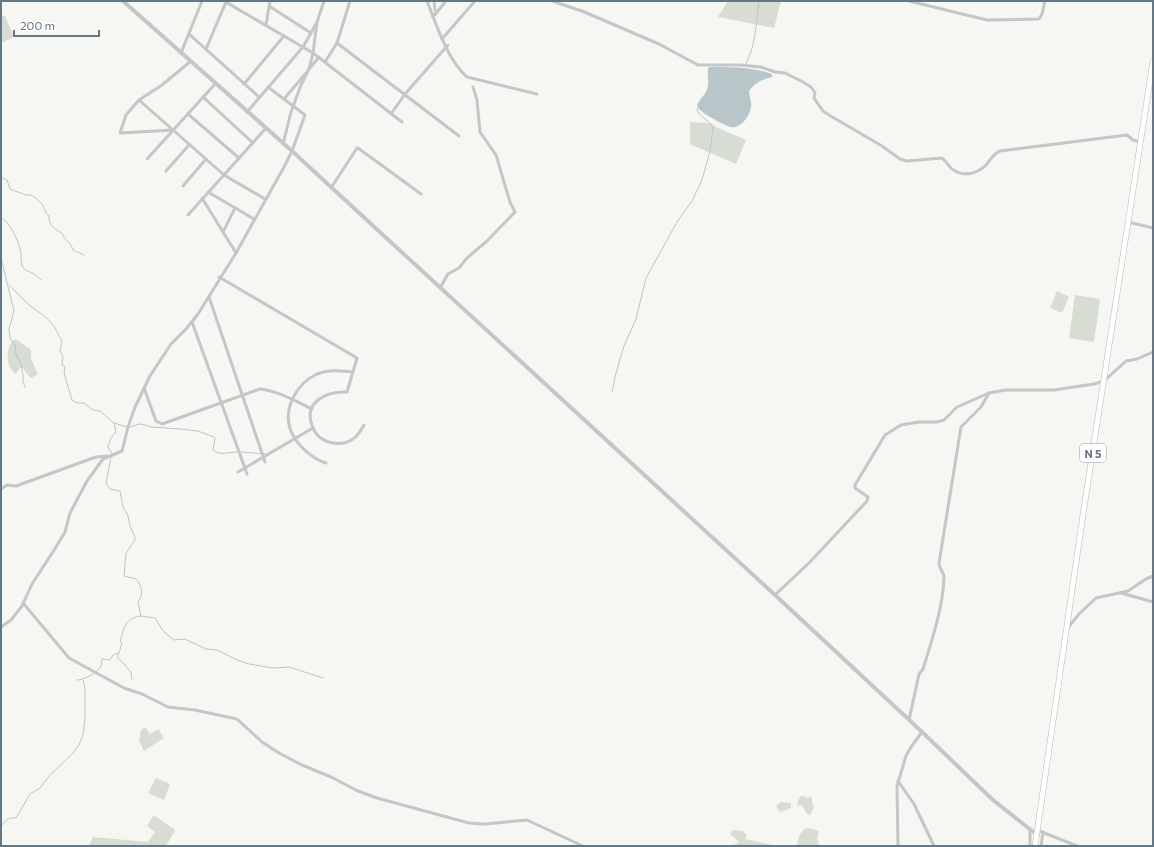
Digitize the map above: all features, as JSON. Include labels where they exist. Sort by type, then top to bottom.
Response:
[{"type":"highway","name":"N 5","points":[[1035,846],[1066,630],[1140,142],[1152,81],[1153,61]]},
{"type":"street","points":[[123,1],[292,151],[775,595],[993,800],[1030,830],[1042,832],[1077,846]]},
{"type":"street","points":[[181,53],[202,1]]},
{"type":"street","points":[[266,25],[270,1]]},
{"type":"street","points":[[247,112],[302,47],[317,22],[324,1]]},
{"type":"street","points":[[324,62],[338,43],[350,1]]},
{"type":"street","points":[[427,1],[442,39],[459,70],[467,77],[537,94]]},
{"type":"street","points":[[434,1],[435,10]]},
{"type":"street","points":[[433,17],[446,1]]},
{"type":"street","points":[[442,39],[475,1]]},
{"type":"street","points":[[552,1],[582,11],[659,44],[698,65],[740,65],[761,68],[793,76],[811,87],[815,93],[814,98],[823,111],[903,160],[942,158],[956,171],[970,174],[986,165],[991,157],[1000,150],[1127,135],[1133,140],[1140,142]]},
{"type":"street","points":[[909,1],[965,16],[992,20],[1039,19],[1042,14],[1045,1]]},
{"type":"street","points":[[206,49],[225,2],[319,57],[402,122]]},
{"type":"street","points":[[269,6],[311,33]]},
{"type":"street","points":[[283,144],[294,106],[313,53],[317,22]]},
{"type":"street","points":[[189,34],[259,97]]},
{"type":"street","points":[[244,84],[284,36]]},
{"type":"street","points":[[338,43],[459,136]]},
{"type":"street","points":[[391,114],[405,94],[447,46]]},
{"type":"street","points":[[284,99],[319,57]]},
{"type":"street","points":[[173,130],[120,133],[126,115],[139,100],[191,61]]},
{"type":"street","points":[[147,159],[216,83]]},
{"type":"street","points":[[1,627],[11,620],[23,603],[32,584],[65,532],[70,513],[83,488],[102,459],[122,451],[128,427],[140,395],[150,376],[171,344],[192,322],[209,297],[219,278],[236,253],[292,151],[305,115],[268,86]]},
{"type":"street","points":[[440,288],[448,274],[459,268],[467,258],[487,241],[515,212],[510,202],[496,155],[480,132],[477,100],[473,87]]},
{"type":"street","points":[[203,97],[253,143]]},
{"type":"street","points":[[139,100],[224,175],[265,199]]},
{"type":"street","points":[[188,114],[239,158]]},
{"type":"street","points":[[188,215],[266,128]]},
{"type":"street","points":[[166,171],[189,145]]},
{"type":"street","points":[[331,188],[358,148],[421,194]]},
{"type":"street","points":[[183,186],[206,159]]},
{"type":"street","points":[[208,192],[254,219]]},
{"type":"street","points":[[202,198],[236,253]]},
{"type":"street","points":[[223,232],[235,208]]},
{"type":"street","points":[[1128,222],[1153,228]]},
{"type":"street","points":[[219,278],[357,358],[347,392],[332,392],[319,399],[312,409],[311,418],[313,428],[321,438],[338,444],[353,439],[364,425]]},
{"type":"street","points":[[209,297],[265,462]]},
{"type":"street","points":[[192,322],[247,474]]},
{"type":"street","points":[[775,595],[809,563],[867,501],[868,497],[855,488],[855,485],[885,435],[904,424],[937,422],[944,420],[957,407],[989,393],[1006,390],[1054,390],[1104,381],[1126,361],[1137,359],[1153,352]]},
{"type":"street","points":[[326,463],[312,458],[295,438],[290,430],[289,409],[296,390],[302,383],[318,374],[335,370],[353,372]]},
{"type":"street","points":[[144,388],[156,421],[162,424],[260,389],[292,399],[312,409]]},
{"type":"street","points":[[909,720],[919,674],[923,670],[938,618],[944,577],[939,563],[961,427],[980,407],[989,393]]},
{"type":"street","points":[[238,472],[313,428]]},
{"type":"street","points":[[1,489],[7,485],[16,486],[96,458],[109,456]]},
{"type":"street","points":[[1066,630],[1079,614],[1096,598],[1128,591],[1153,576]]},
{"type":"street","points":[[1121,593],[1153,602]]},
{"type":"street","points":[[23,603],[59,644],[63,652],[76,663],[97,672],[124,688],[142,694],[168,707],[194,710],[237,719],[262,742],[279,753],[358,791],[377,798],[469,823],[485,824],[527,820],[583,846]]},
{"type":"street","points":[[898,846],[898,782],[906,756],[922,732]]},
{"type":"street","points":[[898,782],[914,804],[934,846]]},
{"type":"street","points":[[1030,830],[1030,846]]},
{"type":"street","points":[[1041,846],[1042,832]]},
{"type":"shaded area","points":[[728,1],[781,1],[774,28],[718,17]]},
{"type":"shaded area","points":[[1,16],[5,16],[14,37],[1,43]]},
{"type":"shaded area","points":[[734,67],[772,74],[772,77],[754,85],[749,91],[751,107],[747,117],[738,126],[731,127],[722,124],[705,114],[697,106],[707,89],[708,68]]},
{"type":"shaded area","points":[[690,122],[711,123],[716,127],[746,140],[736,164],[690,144]]},
{"type":"shaded area","points":[[1057,291],[1069,297],[1062,313],[1050,308]]},
{"type":"shaded area","points":[[1075,295],[1100,299],[1094,342],[1069,338]]},
{"type":"shaded area","points":[[16,339],[31,350],[31,359],[38,374],[31,378],[21,366],[16,374],[12,371],[8,363],[10,345],[12,341]]},
{"type":"shaded area","points":[[145,727],[150,734],[158,729],[164,738],[144,751],[139,741],[141,730]]},
{"type":"shaded area","points":[[156,778],[170,784],[164,800],[148,793]]},
{"type":"shaded area","points":[[801,796],[806,798],[811,797],[814,808],[810,815],[807,814],[802,805],[797,806]]},
{"type":"shaded area","points":[[781,802],[791,803],[791,808],[780,812],[776,806]]},
{"type":"shaded area","points":[[154,815],[175,830],[166,846],[89,846],[93,837],[148,842],[155,832],[147,826]]},
{"type":"shaded area","points":[[809,828],[819,831],[817,838],[819,844],[818,846],[797,846],[799,836],[804,829]]},
{"type":"shaded area","points":[[733,830],[743,831],[747,836],[745,839],[776,846],[732,846],[739,842],[730,834]]},
{"type":"waterway","points":[[746,64],[754,41],[759,1]]},
{"type":"waterway","points":[[612,392],[624,346],[636,319],[646,278],[677,222],[692,201],[702,180],[710,151],[713,128],[699,113],[697,110],[698,108]]},
{"type":"waterway","points":[[1,177],[7,180],[10,189],[36,198],[43,205],[52,226],[62,233],[73,250],[84,255]]},
{"type":"waterway","points":[[1,217],[13,231],[17,240],[21,251],[21,261],[23,267],[25,270],[36,275],[41,280]]},
{"type":"waterway","points":[[1,258],[14,311],[9,329],[10,338],[16,347],[15,352],[21,364],[25,387]]},
{"type":"waterway","points":[[9,285],[29,305],[47,318],[55,328],[62,341],[60,351],[63,357],[62,365],[65,367],[64,373],[72,400],[77,403],[84,403],[93,410],[100,411],[114,423],[116,432],[111,438],[108,447],[112,454]]},
{"type":"waterway","points":[[114,423],[127,427]]},
{"type":"waterway","points":[[130,427],[140,424],[151,427],[198,431],[214,437],[213,450],[215,452],[237,452]]},
{"type":"waterway","points":[[241,452],[266,454]]},
{"type":"waterway","points":[[77,680],[87,677],[97,671],[101,666],[102,659],[110,660],[113,655],[119,653],[122,643],[120,642],[126,624],[128,621],[141,616],[138,602],[142,593],[141,587],[136,579],[124,576],[126,553],[135,540],[135,537],[130,526],[128,516],[123,507],[120,491],[110,489],[106,483],[111,457]]},
{"type":"waterway","points":[[141,616],[155,618],[163,631],[174,640],[185,639],[206,649],[217,650],[249,664],[273,668],[289,667],[323,678]]},
{"type":"waterway","points":[[118,654],[118,658],[131,672],[132,680]]},
{"type":"waterway","points":[[1,827],[7,820],[16,818],[30,794],[40,788],[49,776],[73,753],[79,745],[83,735],[85,719],[85,689],[83,680]]}]
